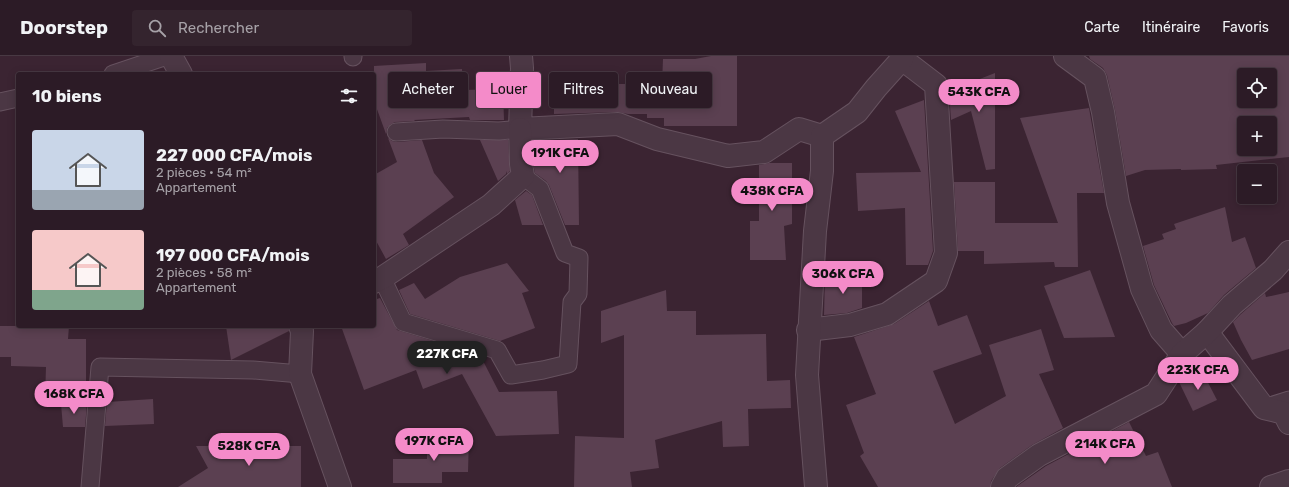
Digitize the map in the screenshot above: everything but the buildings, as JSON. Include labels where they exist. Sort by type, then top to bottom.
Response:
[{"type":"street","points":[[171,56],[180,72]]},
{"type":"street","points":[[378,280],[491,205],[523,176],[521,164],[520,129],[521,56]]},
{"type":"street","points":[[1065,56],[1095,78],[1103,112],[1118,203],[1142,289],[1160,330],[1182,354]]},
{"type":"street","points":[[808,330],[850,325],[887,314],[936,281],[946,253],[936,85],[909,57],[876,88],[857,112],[822,136]]},
{"type":"street","points":[[520,129],[618,124],[657,139],[728,156],[764,152],[799,129],[822,136]]},
{"type":"street","points":[[816,487],[807,375],[808,330],[815,231],[822,171],[822,136]]},
{"type":"street","points":[[1002,487],[1007,478],[1040,455],[1156,394],[1182,354],[1207,332],[1232,305],[1273,270],[1289,252]]},
{"type":"street","points":[[301,328],[302,331],[300,374],[340,487]]},
{"type":"street","points":[[1207,332],[1264,408],[1284,413],[1289,423]]},
{"type":"street","points":[[1271,487],[1289,481]]},
{"type":"lane","points":[[119,72],[167,56]]},
{"type":"lane","points":[[0,102],[16,98]]},
{"type":"lane","points":[[396,132],[443,129],[499,131],[520,129]]},
{"type":"lane","points":[[378,280],[403,322],[497,350],[511,375],[568,364],[572,302],[578,294],[579,258],[565,253],[540,189],[523,176]]},
{"type":"lane","points":[[90,487],[100,367],[253,370],[300,374]]},
{"type":"lane","points":[[1264,408],[1289,400]]}]
